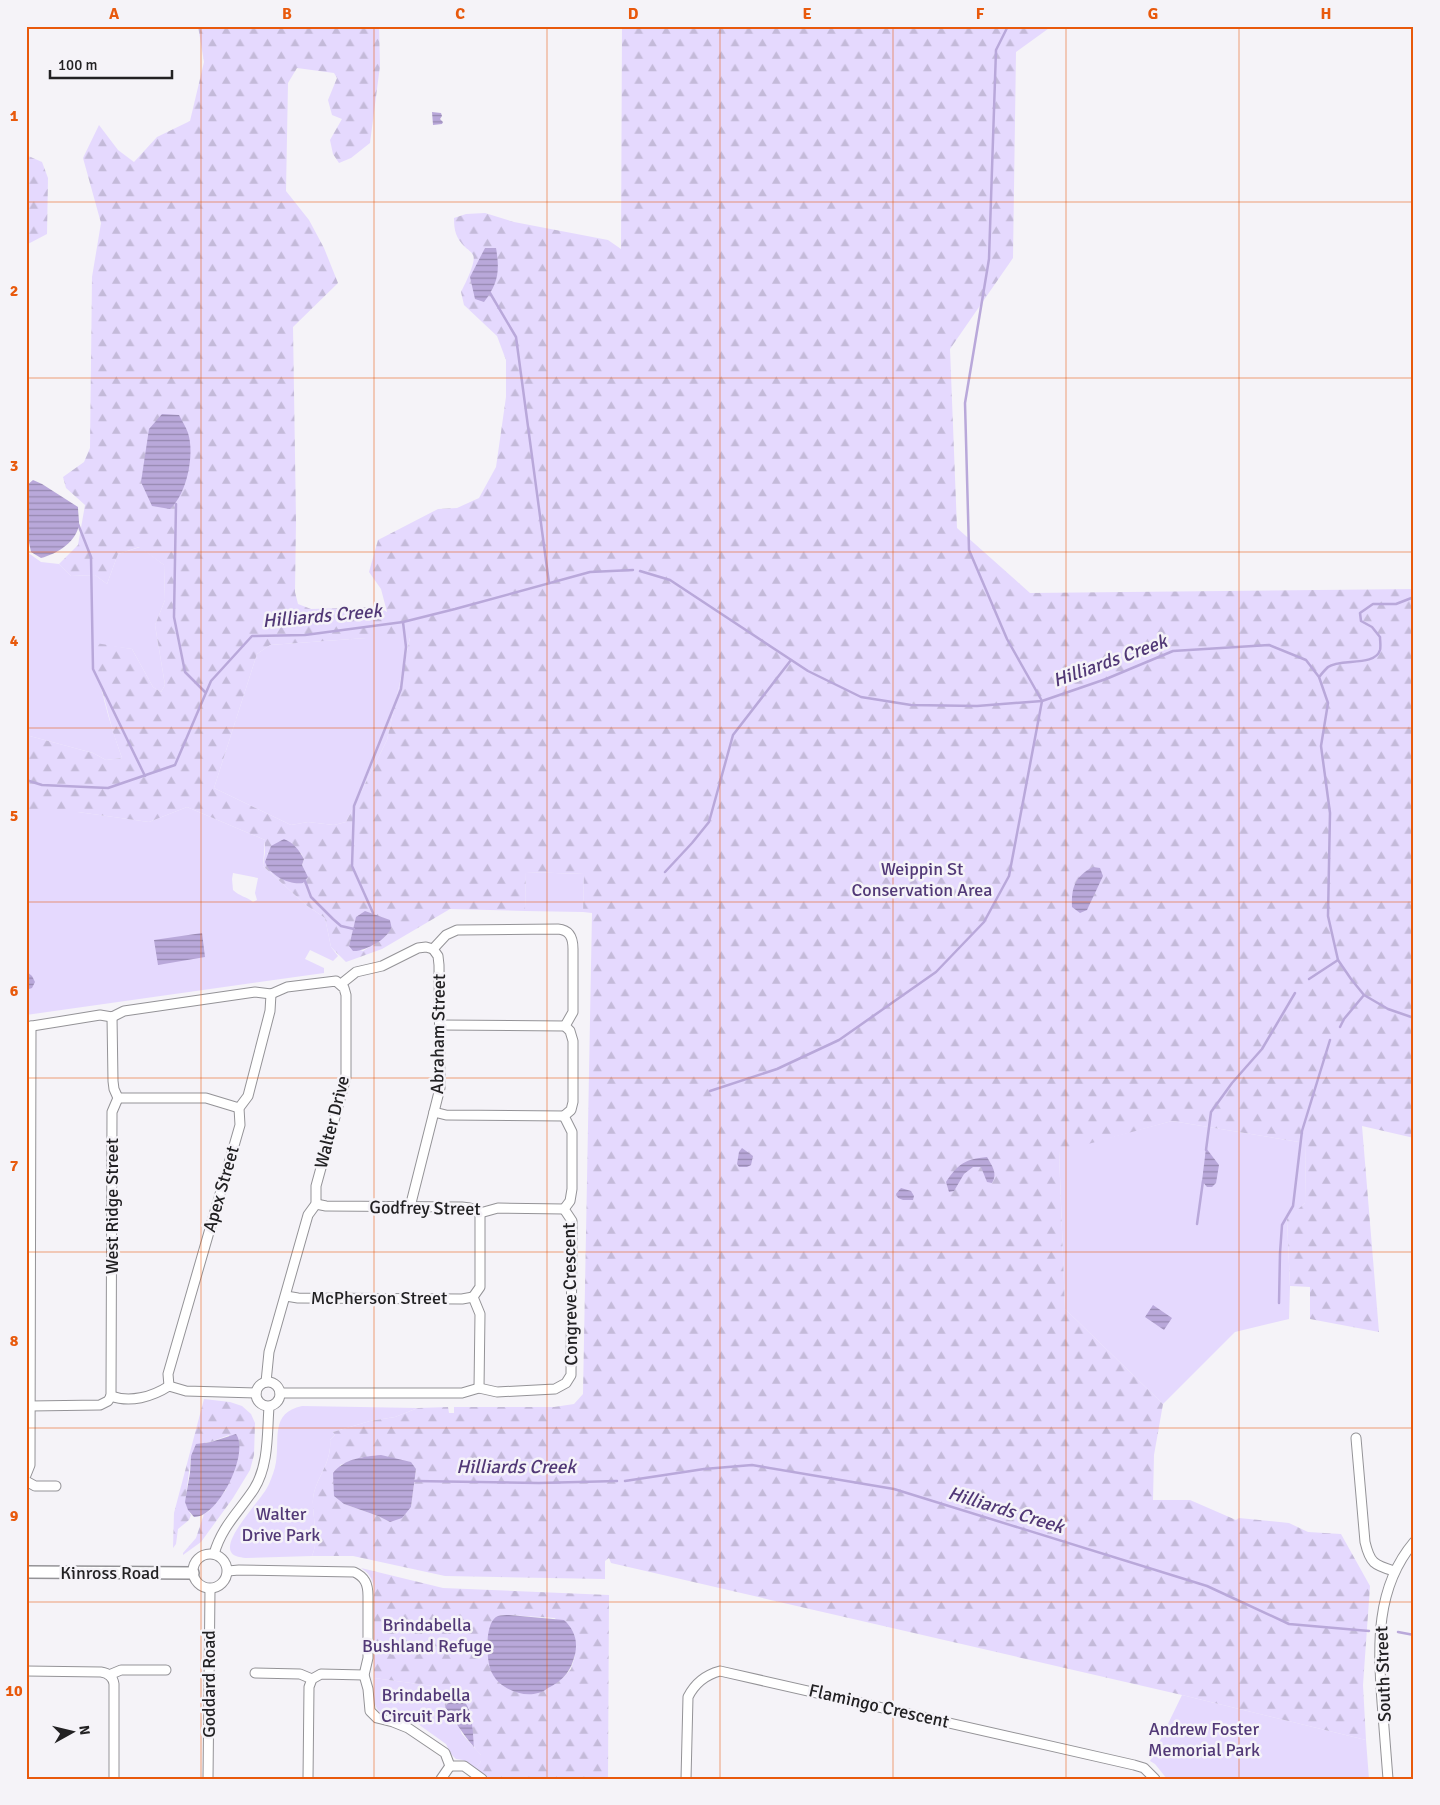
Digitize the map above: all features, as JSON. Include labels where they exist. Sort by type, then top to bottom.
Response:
[{"type":"street","points":[[26,1475],[30,1465],[28,1026],[100,1015],[112,1017],[124,1011],[255,992],[271,994],[287,987],[328,981],[336,981],[341,984],[356,972],[382,966],[418,948],[426,947],[433,950],[446,935],[457,930],[563,930],[573,940],[573,1012],[565,1026]]},
{"type":"street","name":"Abraham Street","points":[[410,1207],[412,1192],[440,1088],[440,965],[438,956],[433,950]]},
{"type":"street","name":"Walter Drive","points":[[266,1382],[270,1352],[308,1215],[316,1204],[316,1186],[346,1077],[346,996],[341,984]]},
{"type":"street","name":"Apex Street","points":[[169,1386],[168,1374],[240,1125],[239,1108],[248,1096],[270,1011],[271,994]]},
{"type":"street","name":"West Ridge Street","points":[[111,1396],[112,1112],[118,1098],[113,1081],[112,1017]]},
{"type":"street","points":[[434,1112],[446,1115],[564,1116],[571,1110],[573,1102],[573,1041],[570,1031],[565,1026],[440,1024]]},
{"type":"street","points":[[118,1098],[206,1098],[239,1108]]},
{"type":"street","name":"Congreve Crescent","points":[[280,1393],[462,1393],[479,1388],[497,1392],[561,1387],[570,1379],[572,1221],[564,1209],[570,1202],[572,1189],[572,1132],[564,1116]]},
{"type":"street","name":"Godfrey Street","points":[[316,1204],[326,1206],[462,1207],[470,1208],[480,1213],[498,1208],[564,1209]]},
{"type":"street","points":[[479,1388],[480,1314],[473,1297],[480,1287],[480,1213]]},
{"type":"street","name":"McPherson Street","points":[[286,1296],[298,1298],[462,1299],[473,1297]]},
{"type":"street","points":[[266,1382],[274,1384],[280,1393],[278,1401],[269,1407],[258,1402],[256,1393],[260,1385],[266,1382]]},
{"type":"street","points":[[30,1406],[100,1405],[108,1401],[111,1396],[127,1400],[153,1394],[169,1386],[186,1391],[256,1393]]},
{"type":"street","points":[[214,1554],[219,1538],[256,1484],[265,1459],[269,1407]]},
{"type":"street","points":[[1356,1438],[1365,1542],[1368,1556],[1380,1567],[1394,1571]]},
{"type":"street","points":[[26,1481],[35,1486],[56,1486]]},
{"type":"street","name":"South Street","points":[[1388,1779],[1379,1657],[1382,1613],[1394,1571],[1414,1542]]},
{"type":"street","points":[[214,1554],[224,1560],[228,1571],[227,1577],[220,1586],[210,1589],[197,1582],[193,1573],[199,1558],[214,1554]]},
{"type":"street","points":[[228,1571],[354,1572],[359,1574],[368,1588],[368,1658],[364,1675],[368,1689],[370,1711],[377,1718],[408,1728],[445,1753],[450,1766]]},
{"type":"street","name":"Kinross Road","points":[[26,1572],[193,1573]]},
{"type":"street","name":"Goddard Road","points":[[208,1779],[210,1589]]},
{"type":"street","points":[[109,1675],[121,1670],[166,1670]]},
{"type":"street","points":[[26,1671],[101,1672],[109,1675],[114,1684],[114,1779]]},
{"type":"street","name":"Flamingo Crescent","points":[[686,1779],[688,1697],[701,1680],[710,1674],[720,1671],[1134,1765],[1144,1768],[1155,1779]]},
{"type":"street","points":[[255,1674],[300,1674],[312,1679]]},
{"type":"street","points":[[308,1779],[309,1687],[312,1679],[321,1674],[364,1675]]},
{"type":"street","points":[[441,1779],[450,1766]]},
{"type":"street","points":[[450,1766],[464,1766],[482,1779]]},
{"type":"green space","name":"Weippin St Conservation Area","points":[[198,26],[379,26],[380,66],[370,143],[351,158],[339,163],[333,154],[330,140],[342,119],[332,115],[328,100],[337,78],[334,73],[297,68],[288,83],[286,191],[309,220],[324,248],[338,283],[293,327],[296,520],[295,592],[298,604],[311,609],[379,607],[387,612],[381,589],[369,572],[378,540],[438,509],[457,508],[479,498],[496,467],[506,397],[506,360],[497,336],[464,305],[461,292],[470,274],[474,258],[472,253],[462,244],[455,231],[454,218],[466,214],[485,213],[514,222],[608,240],[621,249],[622,26],[1052,26],[1016,52],[1013,258],[950,349],[957,528],[1030,593],[1414,589],[1414,1138],[1362,1126],[1379,1332],[1310,1319],[1310,1287],[1290,1286],[1287,1219],[1305,1203],[1306,1140],[1299,1142],[1172,1121],[1059,1152],[1065,1309],[1163,1404],[1154,1455],[1153,1500],[1190,1500],[1236,1520],[1239,1518],[1289,1523],[1308,1532],[1341,1534],[1370,1586],[1363,1685],[1366,1740],[1182,1695],[611,1563],[609,1558],[605,1561],[605,1579],[445,1576],[353,1556],[312,1556],[316,1535],[313,1506],[314,1491],[326,1464],[330,1440],[335,1435],[333,1432],[370,1421],[395,1417],[418,1408],[448,1407],[449,1413],[454,1413],[454,1407],[554,1407],[574,1404],[583,1394],[592,913],[583,912],[584,874],[526,872],[525,911],[450,909],[382,949],[346,962],[331,947],[325,918],[306,905],[263,866],[265,840],[187,807],[149,822],[78,812],[28,812],[26,824],[26,735],[93,753],[106,760],[122,758],[113,732],[96,666],[96,643],[132,649],[153,687],[161,692],[165,685],[155,625],[165,600],[164,565],[139,547],[118,554],[107,584],[95,575],[71,576],[59,564],[78,545],[85,505],[66,488],[63,477],[84,462],[90,448],[92,277],[101,223],[83,158],[99,125],[118,150],[134,162],[157,137],[190,121],[204,62]],"holes":[[[366,638],[410,638],[387,740],[346,822],[334,825],[308,822],[291,825],[214,788],[257,654],[270,645]],[[270,851],[301,853],[304,859],[302,865],[267,854]],[[378,916],[388,920],[390,930],[386,936],[363,951],[349,946],[356,919]],[[362,1457],[416,1469],[411,1507],[390,1522],[344,1504],[340,1465]]]},
{"type":"green space","points":[[26,155],[42,162],[48,178],[47,234],[26,245]]},
{"type":"green space","points":[[26,547],[27,552],[41,562],[59,564],[71,576],[95,575],[107,584],[118,554],[140,547],[164,565],[165,600],[155,625],[165,685],[161,692],[153,687],[132,649],[96,644],[99,673],[105,701],[122,758],[106,760],[93,753],[26,735]]},
{"type":"green space","points":[[410,637],[387,740],[346,822],[334,825],[308,822],[291,825],[214,788],[257,654],[270,645],[366,638]]},
{"type":"green space","points":[[187,807],[265,840],[263,866],[306,905],[325,918],[331,947],[338,956],[333,961],[310,950],[305,959],[324,968],[324,973],[26,1015],[26,990],[32,987],[26,971],[26,824],[28,812],[78,812],[149,822]],"holes":[[[233,873],[258,878],[255,893],[257,900],[253,902],[233,890]]]},
{"type":"green space","points":[[526,872],[584,874],[583,912],[525,911]]},
{"type":"green space","points":[[1172,1121],[1299,1142],[1306,1139],[1305,1203],[1287,1220],[1290,1286],[1289,1319],[1235,1332],[1163,1404],[1065,1309],[1059,1151]]},
{"type":"green space","points":[[204,1399],[230,1402],[242,1406],[251,1414],[255,1423],[254,1455],[250,1470],[233,1498],[201,1542],[183,1555],[196,1538],[204,1514],[209,1511],[226,1490],[229,1435],[206,1442],[191,1456],[187,1503],[191,1515],[189,1520],[178,1529],[176,1544],[173,1548],[174,1513]]},
{"type":"green space","name":"Walter Drive Park","points":[[302,1406],[418,1408],[395,1417],[370,1421],[333,1432],[335,1435],[330,1440],[326,1464],[314,1491],[313,1506],[316,1535],[312,1556],[245,1558],[235,1556],[231,1552],[230,1545],[233,1537],[265,1491],[273,1473],[276,1462],[278,1428],[281,1420],[292,1409]]},
{"type":"green space","name":"Brindabella Bushland Refuge","points":[[361,1568],[443,1588],[609,1595],[608,1779],[490,1779],[476,1769],[481,1761],[481,1755],[474,1746],[471,1716],[466,1704],[451,1698],[445,1707],[443,1694],[433,1686],[374,1678],[374,1587],[370,1576]],"holes":[[[498,1616],[555,1618],[575,1656],[571,1669],[563,1678],[489,1654],[487,1640]]]},
{"type":"green space","name":"Brindabella Circuit Park","points":[[374,1678],[433,1686],[443,1694],[445,1707],[458,1724],[462,1734],[481,1755],[481,1761],[476,1769],[463,1760],[456,1759],[446,1744],[418,1724],[409,1719],[382,1714],[374,1702]]},
{"type":"green space","name":"Andrew Foster Memorial Park","points":[[1182,1695],[1366,1740],[1369,1779],[1167,1779],[1155,1764],[1150,1761]]},
{"type":"shaded area","points":[[432,112],[441,113],[440,119],[443,122],[442,124],[433,125]]},
{"type":"shaded area","points":[[485,248],[496,248],[498,271],[495,283],[484,302],[475,299],[470,277]]},
{"type":"shaded area","points":[[162,414],[179,415],[187,431],[191,452],[185,484],[181,494],[170,509],[152,506],[141,482],[149,429]]},
{"type":"shaded area","points":[[33,480],[78,507],[79,523],[75,536],[60,550],[41,558],[31,552],[26,528],[26,486]]},
{"type":"shaded area","points":[[284,839],[296,847],[304,859],[302,865],[308,877],[303,883],[292,883],[281,878],[271,871],[265,862],[271,846]]},
{"type":"shaded area","points":[[1093,867],[1100,868],[1103,876],[1087,910],[1080,913],[1072,907],[1073,888],[1082,874]]},
{"type":"shaded area","points":[[365,911],[390,920],[391,928],[375,944],[358,951],[353,951],[349,946],[356,917]]},
{"type":"shaded area","points":[[202,933],[205,957],[158,965],[154,940]]},
{"type":"shaded area","points":[[26,971],[35,982],[32,988],[26,990]]},
{"type":"shaded area","points":[[742,1148],[753,1156],[751,1165],[747,1167],[739,1167],[737,1164],[739,1152]]},
{"type":"shaded area","points":[[1206,1148],[1219,1165],[1216,1183],[1212,1187],[1207,1187],[1202,1181]]},
{"type":"shaded area","points":[[987,1157],[994,1173],[992,1183],[987,1182],[981,1167],[973,1167],[964,1174],[954,1191],[949,1192],[946,1182],[958,1167],[973,1159]]},
{"type":"shaded area","points":[[901,1188],[911,1191],[914,1196],[913,1200],[898,1198],[896,1194]]},
{"type":"shaded area","points":[[1153,1305],[1172,1318],[1164,1330],[1145,1317]]},
{"type":"shaded area","points":[[236,1434],[239,1443],[239,1455],[229,1483],[213,1507],[203,1514],[194,1517],[188,1510],[185,1502],[191,1456],[196,1444],[211,1442]]},
{"type":"shaded area","points":[[381,1455],[411,1462],[416,1469],[411,1507],[402,1518],[390,1522],[344,1504],[334,1496],[333,1473],[338,1468],[355,1459]]},
{"type":"shaded area","points":[[509,1615],[564,1620],[574,1634],[576,1649],[569,1670],[560,1680],[540,1692],[532,1694],[518,1693],[505,1687],[492,1673],[488,1661],[488,1634],[490,1626],[493,1619],[498,1616]]},
{"type":"shaded area","points":[[451,1698],[463,1701],[469,1709],[474,1747],[445,1707]]},
{"type":"waterway","points":[[710,1091],[777,1069],[839,1040],[936,972],[984,922],[1009,876],[1042,701],[1007,639],[969,550],[965,403],[989,259],[996,50],[1008,26]]},
{"type":"waterway","points":[[490,293],[516,337],[549,583]]},
{"type":"waterway","points":[[176,504],[174,617],[185,672],[205,692]]},
{"type":"waterway","points":[[78,524],[91,557],[93,669],[145,776]]},
{"type":"waterway","name":"Hilliards Creek","points":[[26,780],[42,785],[108,788],[175,765],[211,681],[252,636],[305,635],[403,622],[590,572],[633,570]]},
{"type":"waterway","name":"Hilliards Creek","points":[[640,571],[670,580],[808,671],[861,697],[911,705],[977,706],[1042,701],[1106,679],[1173,651],[1269,645],[1306,660],[1319,677],[1328,703],[1321,746],[1330,813],[1328,916],[1338,960],[1364,995],[1388,1009],[1414,1018]]},
{"type":"waterway","points":[[1320,676],[1333,664],[1371,659],[1377,655],[1380,650],[1380,637],[1372,627],[1361,621],[1360,613],[1373,604],[1396,604],[1414,597]]},
{"type":"waterway","points":[[373,913],[352,866],[354,806],[401,689],[406,647],[403,622]]},
{"type":"waterway","points":[[665,872],[709,822],[733,735],[791,660]]},
{"type":"waterway","points":[[305,881],[311,897],[333,919],[341,926],[354,929]]},
{"type":"waterway","points":[[1309,979],[1338,960]]},
{"type":"waterway","points":[[1206,1150],[1211,1112],[1232,1083],[1262,1049],[1295,993]]},
{"type":"waterway","points":[[1340,1027],[1344,1019],[1364,995]]},
{"type":"waterway","points":[[1279,1303],[1282,1225],[1293,1206],[1302,1131],[1330,1040]]},
{"type":"waterway","points":[[1197,1224],[1203,1181]]},
{"type":"waterway","name":"Hilliards Creek","points":[[625,1481],[704,1469],[752,1465],[894,1489],[1207,1586],[1289,1624],[1369,1631]]},
{"type":"waterway","name":"Hilliards Creek","points":[[415,1481],[539,1483],[617,1481]]},
{"type":"waterway","name":"Hilliards Creek","points":[[1398,1632],[1414,1635]]}]
